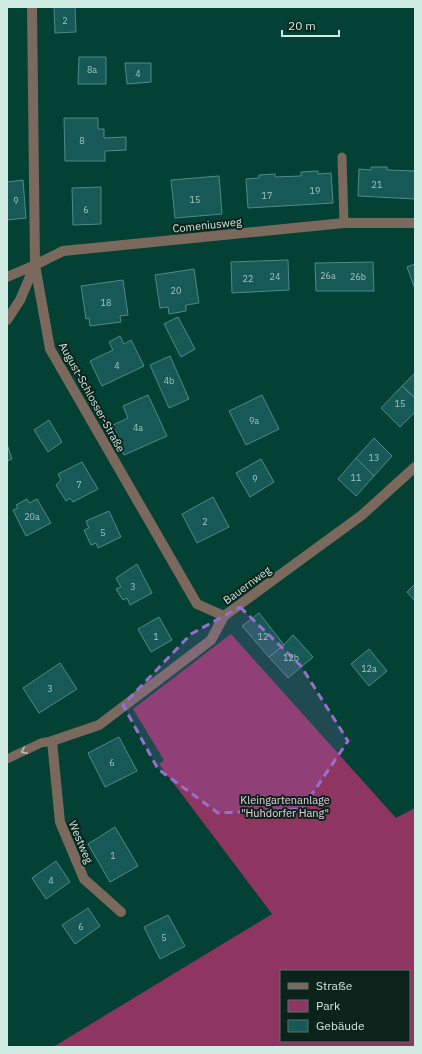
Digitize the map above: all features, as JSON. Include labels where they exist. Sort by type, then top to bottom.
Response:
[{"type":"street","name":"August-Schlosser-Straße","points":[[32,7],[35,265],[50,349],[197,604],[224,616]]},
{"type":"street","name":"Comeniusweg","points":[[7,276],[64,251],[344,223],[415,223]]},
{"type":"street","points":[[7,320],[20,300],[35,265]]},
{"type":"street","name":"Bauernweg","points":[[52,741],[99,725],[211,640],[224,616],[362,515],[415,467]]},
{"type":"street","name":"Westweg","points":[[52,741],[60,822],[84,879],[121,912]]},
{"type":"lane","points":[[342,157],[344,223]]},
{"type":"lane","points":[[7,759],[41,743],[52,741]]},
{"type":"highlighted area","points":[[240,607],[301,666],[348,741],[302,809],[218,813],[158,769],[123,705],[191,634]]},
{"type":"green space","name":"Kleingartenanlage \"Huhdorfer Hang\"","points":[[231,634],[396,818],[415,808],[415,1047],[53,1047],[272,914],[159,764],[164,760],[133,709]]},
{"type":"building","points":[[54,7],[75,7],[76,32],[55,33]]},
{"type":"building","points":[[79,57],[106,57],[106,84],[78,84]]},
{"type":"building","points":[[125,63],[151,63],[151,82],[127,84]]},
{"type":"building","points":[[64,118],[98,118],[98,129],[104,129],[104,138],[126,137],[126,150],[105,151],[105,161],[65,161]]},
{"type":"building","points":[[371,167],[387,167],[387,170],[414,171],[415,168],[415,199],[358,196],[359,169],[371,170]]},
{"type":"building","points":[[318,171],[318,174],[331,173],[333,203],[248,208],[246,179],[259,178],[259,175],[275,174],[275,177],[301,176],[301,172]]},
{"type":"building","points":[[219,176],[222,214],[175,218],[171,180]]},
{"type":"building","points":[[23,180],[26,218],[7,220],[7,182]]},
{"type":"building","points":[[101,187],[101,224],[73,225],[72,188]]},
{"type":"building","points":[[288,260],[289,290],[232,293],[231,262]]},
{"type":"building","points":[[373,262],[374,291],[316,291],[315,263]]},
{"type":"building","points":[[415,264],[415,289],[407,267]]},
{"type":"building","points":[[194,269],[199,303],[186,305],[186,311],[169,314],[168,307],[160,308],[155,275]]},
{"type":"building","points":[[123,280],[128,315],[120,316],[121,322],[90,326],[89,318],[86,319],[81,286]]},
{"type":"building","points":[[178,317],[195,349],[181,357],[164,324]]},
{"type":"building","points":[[120,336],[124,344],[131,340],[144,366],[102,386],[90,361],[113,350],[109,342]]},
{"type":"building","points":[[170,356],[189,399],[169,408],[150,365]]},
{"type":"building","points":[[415,373],[415,398],[402,386]]},
{"type":"building","points":[[402,386],[415,398],[415,412],[400,427],[381,408]]},
{"type":"building","points":[[148,395],[167,436],[124,455],[111,426],[128,418],[123,406]]},
{"type":"building","points":[[262,395],[279,429],[246,445],[229,411]]},
{"type":"building","points":[[49,420],[62,442],[48,452],[34,430]]},
{"type":"building","points":[[374,438],[392,456],[374,476],[356,458]]},
{"type":"building","points":[[7,444],[12,459],[7,461]]},
{"type":"building","points":[[356,458],[374,476],[356,496],[338,479]]},
{"type":"building","points":[[261,459],[274,482],[250,497],[236,473]]},
{"type":"building","points":[[82,462],[98,489],[73,502],[70,498],[66,501],[56,485],[61,480],[58,474]]},
{"type":"building","points":[[213,497],[229,527],[197,543],[182,514]]},
{"type":"building","points":[[27,499],[29,503],[37,499],[51,523],[26,536],[13,510],[18,508],[16,505]]},
{"type":"building","points":[[109,511],[121,537],[98,548],[96,543],[91,545],[84,530],[89,528],[86,521]]},
{"type":"building","points":[[137,564],[152,593],[130,605],[127,598],[123,600],[116,589],[121,587],[116,578]]},
{"type":"building","points":[[415,584],[415,601],[407,592]]},
{"type":"building","points":[[259,613],[284,645],[269,657],[242,626]]},
{"type":"building","points":[[159,617],[172,640],[151,652],[138,629]]},
{"type":"building","points":[[293,635],[313,657],[288,678],[269,657],[284,645]]},
{"type":"building","points":[[369,649],[387,671],[369,686],[351,664]]},
{"type":"building","points":[[60,663],[77,689],[39,713],[23,688]]},
{"type":"building","points":[[119,737],[137,771],[105,787],[88,753]]},
{"type":"building","points":[[115,827],[138,866],[110,882],[88,844]]},
{"type":"building","points":[[56,861],[70,882],[46,899],[32,878]]},
{"type":"building","points":[[88,908],[100,926],[75,944],[62,925]]},
{"type":"building","points":[[168,915],[185,946],[160,959],[144,927]]}]
